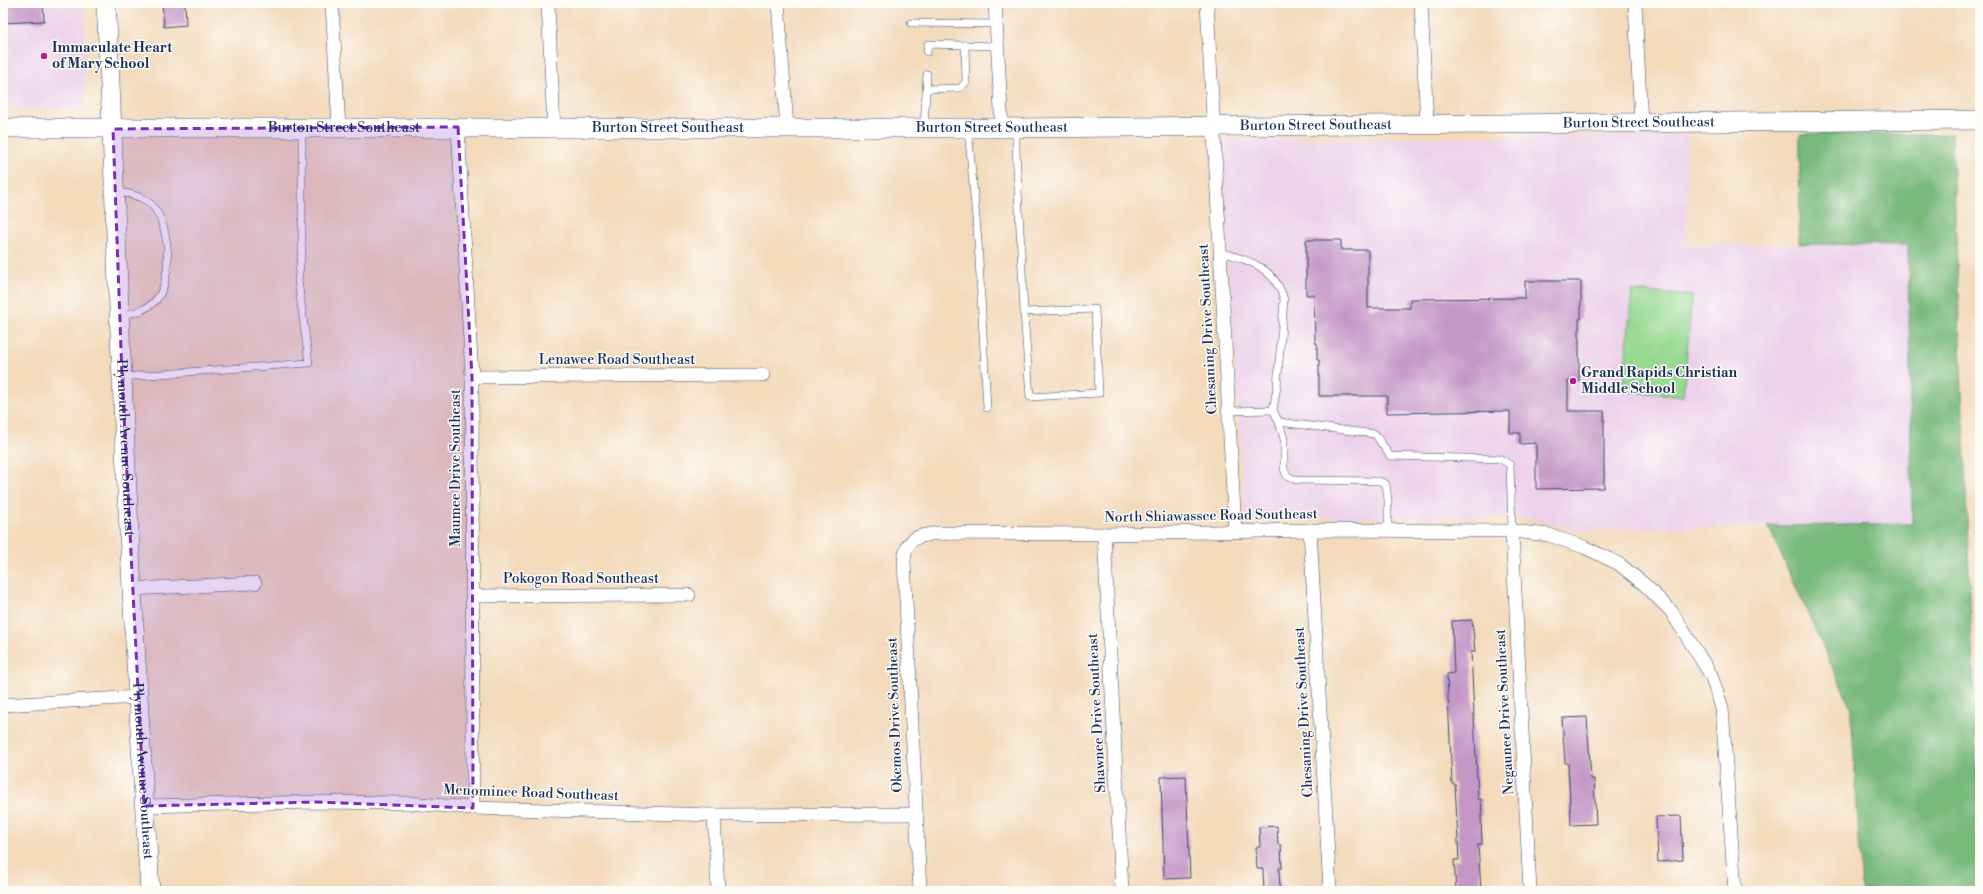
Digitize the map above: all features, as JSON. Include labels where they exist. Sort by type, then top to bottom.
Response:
[{"type":"main road","name":"Plymouth Avenue Southeast","points":[[106,3],[113,129],[122,377],[132,589],[150,891]]},
{"type":"main road","name":"Burton Street Southeast","points":[[3,128],[1009,128],[1980,120]]},
{"type":"street","points":[[332,3],[339,129]]},
{"type":"street","points":[[548,3],[554,128]]},
{"type":"street","points":[[778,3],[787,128]]},
{"type":"street","points":[[995,3],[997,46],[1009,128]]},
{"type":"street","name":"Chesaning Drive Southeast","points":[[1207,3],[1235,531]]},
{"type":"street","points":[[1421,3],[1427,125]]},
{"type":"street","points":[[1634,3],[1641,123]]},
{"type":"street","name":"Maumee Drive Southeast","points":[[458,127],[472,377],[473,808]]},
{"type":"street","name":"Lenawee Road Southeast","points":[[472,377],[763,375]]},
{"type":"street","name":"Chesaning Drive Southeast","points":[[1310,530],[1330,891]]},
{"type":"street","name":"North Shiawassee Road Southeast","points":[[911,540],[921,535],[939,533],[1104,534],[1310,530],[1512,531],[1549,535],[1584,547],[1619,564],[1645,585],[1671,611],[1711,675],[1722,708],[1735,891]]},
{"type":"street","name":"Negaunee Drive Southeast","points":[[1512,531],[1530,891]]},
{"type":"street","name":"Shawnee Drive Southeast","points":[[1104,534],[1122,891]]},
{"type":"street","name":"Okemos Drive Southeast","points":[[911,540],[906,548],[904,560],[920,891]]},
{"type":"street","points":[[132,589],[255,584]]},
{"type":"street","name":"Pokogon Road Southeast","points":[[473,596],[689,595]]},
{"type":"street","points":[[3,705],[138,697]]},
{"type":"street","name":"Menominee Road Southeast","points":[[144,806],[316,802],[408,803],[473,808],[714,815],[916,814]]},
{"type":"street","points":[[714,815],[718,891]]},
{"type":"lane","points":[[911,23],[996,24]]},
{"type":"lane","points":[[928,48],[965,45],[997,46]]},
{"type":"lane","points":[[927,89],[960,88],[966,82],[965,45]]},
{"type":"lane","points":[[924,128],[927,74]]},
{"type":"lane","points":[[968,128],[978,241],[987,408]]},
{"type":"lane","points":[[1009,128],[1030,397],[1098,393],[1095,309],[1024,312]]},
{"type":"lane","points":[[122,377],[309,362],[298,280],[302,250],[302,129]]},
{"type":"lane","points":[[115,191],[138,197],[147,201],[155,208],[159,214],[164,229],[167,256],[165,285],[155,301],[148,307],[137,312],[120,316]]},
{"type":"lane","points":[[1220,252],[1248,260],[1266,269],[1277,281],[1282,290],[1284,300],[1282,329],[1277,388],[1273,410],[1279,422],[1284,440],[1284,469],[1287,476],[1296,480],[1379,481],[1386,484],[1388,531]]},
{"type":"lane","points":[[1229,411],[1273,410]]},
{"type":"lane","points":[[1279,422],[1375,434],[1390,456],[1501,459],[1510,465],[1512,531]]},
{"type":"highlighted area","points":[[458,127],[472,377],[473,808],[316,802],[144,806],[122,377],[113,129]]},
{"type":"shaded area","name":"Immaculate Heart of Mary School","points":[[3,3],[84,3],[85,109],[3,109]]},
{"type":"shaded area","name":"Grand Rapids Christian Middle School","points":[[1688,135],[1687,244],[1908,245],[1912,524],[1574,530],[1527,518],[1245,518],[1221,140]]},
{"type":"green space","points":[[1800,134],[1952,134],[1980,852],[1980,891],[1862,891],[1851,708],[1768,526],[1912,524],[1908,245],[1799,244]]},
{"type":"green space","points":[[1632,291],[1692,296],[1683,396],[1623,391]]},
{"type":"building","points":[[3,3],[43,3],[44,21],[3,23]]},
{"type":"building","points":[[162,3],[185,3],[186,25],[164,27]]},
{"type":"building","points":[[1306,240],[1341,240],[1341,250],[1368,250],[1368,308],[1410,308],[1410,299],[1525,298],[1525,281],[1581,281],[1581,319],[1579,319],[1579,381],[1568,381],[1568,411],[1604,411],[1604,488],[1536,489],[1536,443],[1520,444],[1520,433],[1510,433],[1510,411],[1387,413],[1387,396],[1319,396],[1319,360],[1317,360],[1317,343],[1315,343],[1314,295],[1306,295]]},
{"type":"building","points":[[1472,620],[1475,652],[1471,652],[1478,799],[1481,799],[1482,815],[1482,844],[1478,844],[1481,891],[1456,891],[1454,860],[1459,860],[1455,784],[1452,784],[1447,674],[1454,673],[1452,621]]},
{"type":"building","points":[[1587,717],[1591,779],[1594,779],[1596,824],[1571,825],[1568,763],[1565,763],[1562,718]]},
{"type":"building","points":[[1186,776],[1190,878],[1164,879],[1161,777]]},
{"type":"building","points":[[1681,816],[1683,860],[1658,862],[1656,817]]},
{"type":"building","points":[[1277,826],[1278,845],[1281,845],[1282,868],[1279,868],[1280,891],[1264,891],[1263,869],[1257,869],[1256,847],[1260,847],[1259,827]]},
{"type":"place","name":"Immaculate Heart of Mary School","points":[[44,56]]},
{"type":"place","name":"Grand Rapids Christian Middle School","points":[[1573,381]]}]
